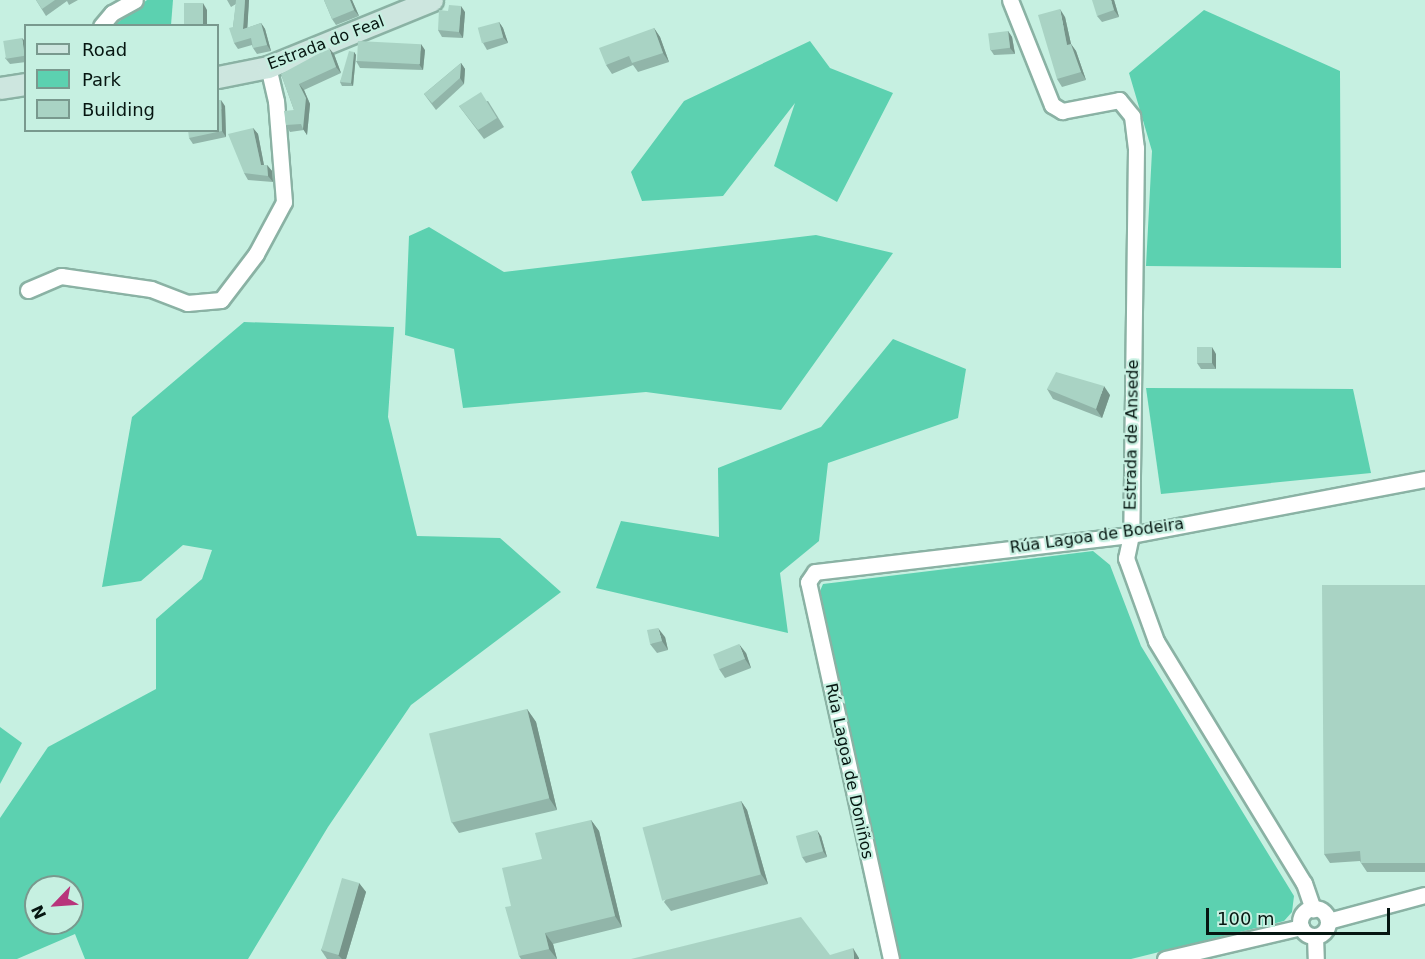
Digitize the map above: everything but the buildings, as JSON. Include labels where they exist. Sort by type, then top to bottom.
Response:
[{"type":"main road","name":"Estrada do Feal","points":[[219,76],[268,67],[432,0]]},
{"type":"main road","points":[[0,88],[24,84]]},
{"type":"street","points":[[103,24],[112,13],[135,0]]},
{"type":"street","name":"Estrada de Ansede","points":[[1010,0],[1052,105],[1062,111],[1119,100],[1132,116],[1136,148],[1131,535],[1126,558],[1155,641],[1304,883],[1313,909]]},
{"type":"street","points":[[28,290],[61,276],[151,289],[187,303],[221,300],[256,254],[284,202],[275,90],[268,67]]},
{"type":"street","name":"Rúa Lagoa de Bodeira","points":[[808,582],[814,572],[828,567],[1131,535],[1425,479]]},
{"type":"street","name":"Rúa Lagoa de Doniños","points":[[808,582],[891,959]]},
{"type":"street","points":[[1328,921],[1425,895]]},
{"type":"street","points":[[1301,927],[1302,915],[1313,909],[1321,910],[1328,921],[1326,930],[1315,936]]},
{"type":"street","points":[[1165,959],[1301,927],[1315,936]]},
{"type":"street","points":[[1315,936],[1316,959]]},
{"type":"green space","points":[[147,0],[173,0],[171,24],[116,24]]},
{"type":"green space","points":[[1204,10],[1340,71],[1341,268],[1146,266],[1152,151],[1129,73]]},
{"type":"green space","points":[[810,41],[830,68],[893,93],[837,202],[774,166],[795,103],[723,196],[642,201],[631,172],[684,101]]},
{"type":"green space","points":[[429,227],[504,272],[816,235],[893,253],[781,410],[646,392],[463,408],[454,349],[405,335],[409,236]]},
{"type":"green space","points":[[244,322],[394,327],[388,417],[417,536],[500,538],[561,592],[411,705],[328,827],[248,959],[85,959],[75,935],[84,935],[84,875],[24,875],[24,935],[73,935],[17,959],[0,959],[0,818],[48,747],[156,689],[156,619],[202,579],[212,550],[183,545],[141,581],[102,587],[132,417]]},
{"type":"green space","points":[[893,339],[966,369],[958,418],[828,463],[819,541],[780,573],[788,633],[596,588],[621,521],[719,537],[718,468],[821,427]]},
{"type":"green space","points":[[1146,388],[1353,389],[1371,473],[1161,494]]},
{"type":"green space","points":[[1093,551],[1110,565],[1141,646],[1294,896],[1292,912],[1284,921],[1131,959],[899,959],[820,591],[823,584]]},
{"type":"green space","points":[[0,727],[22,743],[0,784]]}]
